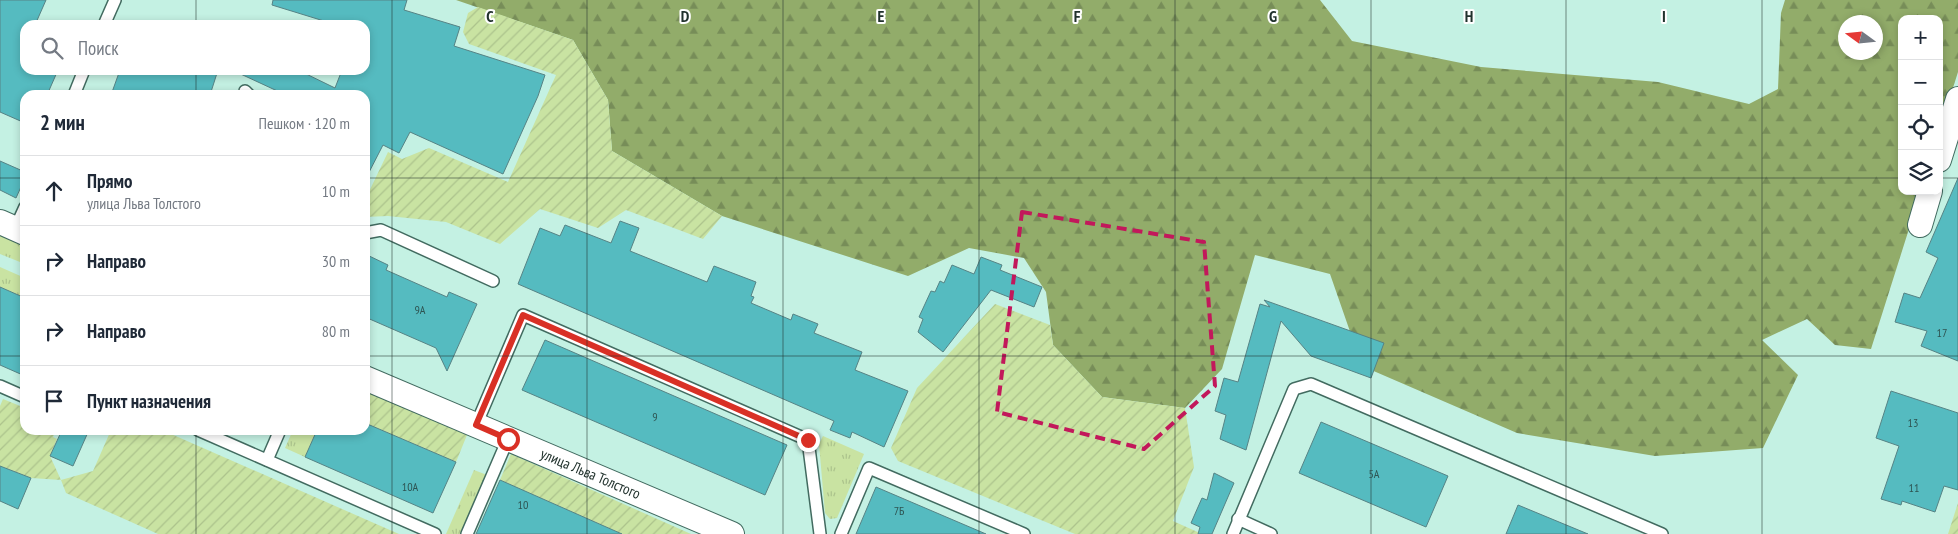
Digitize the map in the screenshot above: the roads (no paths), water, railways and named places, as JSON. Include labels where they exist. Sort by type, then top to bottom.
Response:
[{"type":"street","points":[[1942,150],[1958,99]]},
{"type":"street","points":[[1920,225],[1929,195]]},
{"type":"street","name":"улица Льва Толстого","points":[[370,380],[731,534]]},
{"type":"lane","points":[[106,20],[115,0]]},
{"type":"lane","points":[[76,90],[82,75]]},
{"type":"lane","points":[[13,228],[20,216]]},
{"type":"lane","points":[[370,232],[381,230],[493,280]]},
{"type":"lane","points":[[476,425],[523,315],[808,440],[820,534]]},
{"type":"lane","points":[[1233,534],[1294,389],[1311,384],[1662,534]]},
{"type":"lane","points":[[0,386],[20,395]]},
{"type":"lane","points":[[210,435],[435,534]]},
{"type":"lane","points":[[267,460],[278,435]]},
{"type":"lane","points":[[467,534],[508,439]]},
{"type":"lane","points":[[841,534],[869,468],[1024,534]]},
{"type":"lane","points":[[1238,519],[1271,534]]}]
